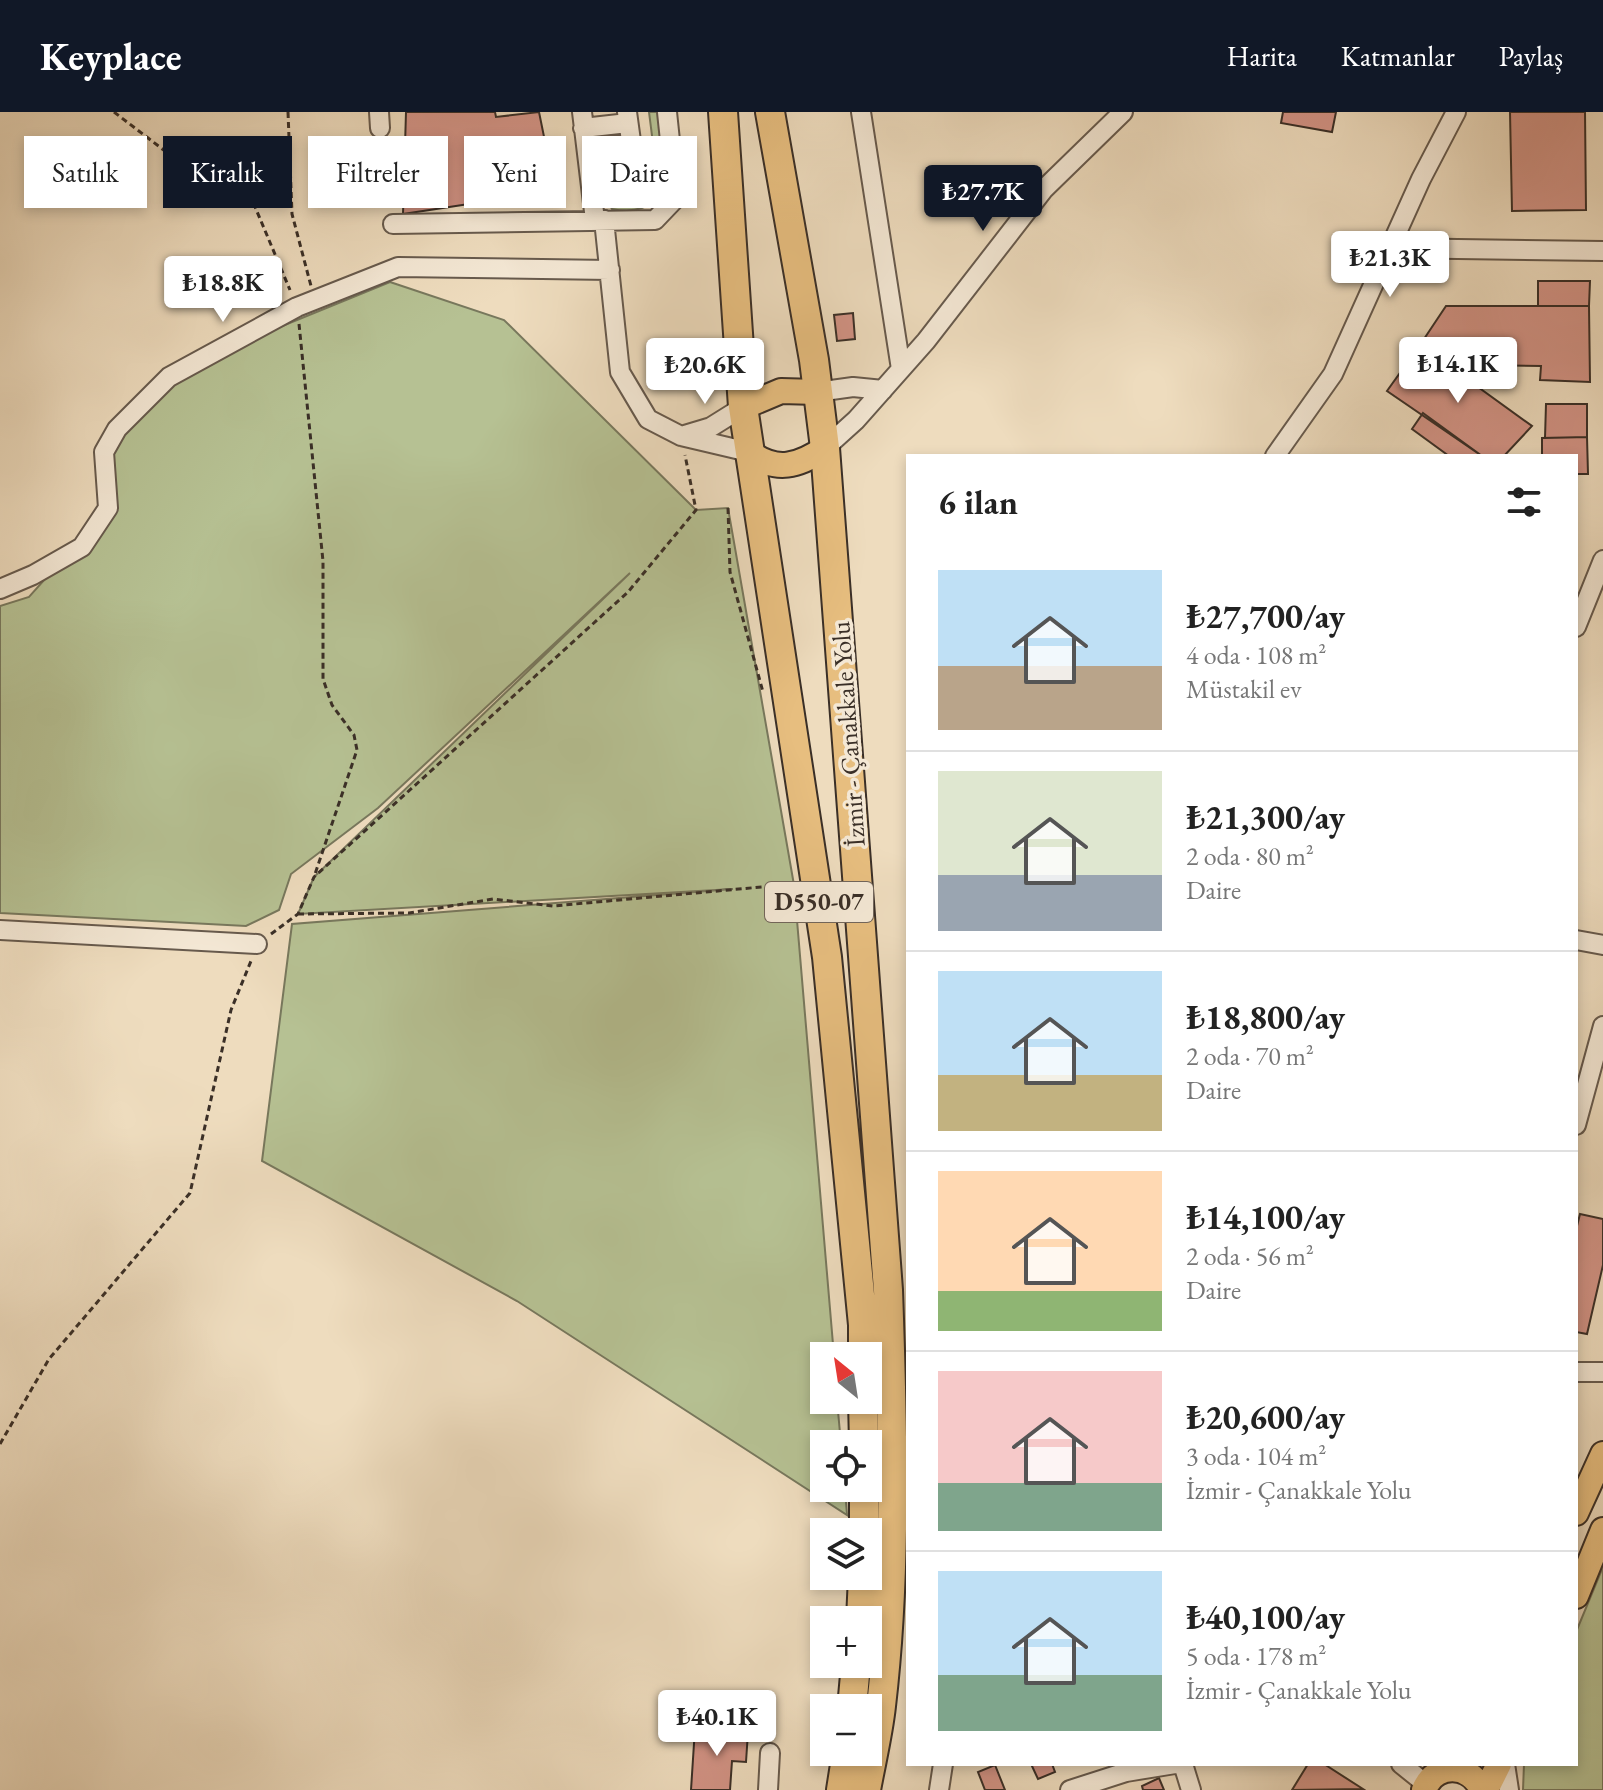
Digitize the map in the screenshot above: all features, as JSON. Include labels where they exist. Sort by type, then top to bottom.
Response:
[{"type":"highway","name":"İzmir - Çanakkale Yolu","points":[[723,112],[743,407],[827,957],[863,1342]]},
{"type":"highway","name":"İzmir - Çanakkale Yolu","points":[[770,112],[825,448],[887,1275],[892,1397],[888,1601],[881,1706],[866,1790]]},
{"type":"highway","points":[[841,1790],[845,1766]]},
{"type":"main road","points":[[743,407],[781,391],[817,392]]},
{"type":"main road","points":[[749,452],[765,462],[785,466],[806,460],[825,448]]},
{"type":"main road","points":[[1578,1509],[1603,1454]]},
{"type":"main road","points":[[1578,1591],[1603,1530]]},
{"type":"main road","points":[[1435,1777],[1464,1771],[1474,1777],[1484,1790],[1498,1766]]},
{"type":"street","points":[[393,224],[655,220],[676,198],[667,112]]},
{"type":"street","points":[[861,112],[901,369]]},
{"type":"street","points":[[825,448],[901,369],[1044,189],[1123,112]]},
{"type":"street","points":[[1276,454],[1333,374],[1456,112]]},
{"type":"street","points":[[627,118],[583,120],[610,270],[620,372],[648,419],[681,436],[749,452]]},
{"type":"street","points":[[1390,248],[1603,251]]},
{"type":"street","points":[[0,589],[33,575],[82,547],[108,508],[104,452],[117,429],[169,377],[306,304],[398,267],[610,270]]},
{"type":"street","points":[[817,392],[853,387],[883,390]]},
{"type":"street","points":[[681,436],[711,427],[743,407]]},
{"type":"street","points":[[1578,622],[1603,560]]},
{"type":"street","points":[[0,930],[257,944]]},
{"type":"street","points":[[1578,940],[1603,945]]},
{"type":"street","points":[[1578,1118],[1603,1026]]},
{"type":"street","points":[[1578,1372],[1603,1372]]},
{"type":"street","points":[[768,1790],[770,1753]]},
{"type":"street","points":[[939,1790],[943,1766]]},
{"type":"street","points":[[1070,1790],[1125,1768],[1150,1766]]},
{"type":"street","points":[[1184,1766],[1191,1790]]},
{"type":"street","points":[[1406,1766],[1435,1777]]},
{"type":"street","points":[[1505,1766],[1509,1790]]},
{"type":"path","points":[[114,112],[165,151],[225,172],[253,202],[306,304]]},
{"type":"path","points":[[0,1444],[49,1359],[190,1193],[231,1010],[257,944],[298,914],[314,877],[357,750],[354,735],[332,705],[323,679],[323,561],[306,304],[292,214],[288,112]]},
{"type":"path","points":[[314,877],[628,592],[696,510],[681,436]]},
{"type":"path","points":[[728,508],[730,572],[763,694]]},
{"type":"path","points":[[298,914],[409,913],[493,899],[553,906],[583,904],[794,885],[794,871]]},
{"type":"green space","points":[[649,112],[658,112],[661,136],[652,136]]},
{"type":"green space","points":[[612,208],[642,208],[628,211]]},
{"type":"green space","points":[[390,282],[504,320],[696,510],[728,508],[794,885],[833,1342],[810,1342],[810,1414],[838,1414],[840,1430],[810,1430],[810,1491],[517,1301],[262,1161],[292,924],[733,889],[298,914],[314,877],[630,573],[378,808],[291,874],[279,910],[246,926],[0,913],[0,606],[29,597],[108,509],[104,452],[169,377]]},
{"type":"green space","points":[[827,1502],[846,1502],[847,1515]]},
{"type":"green space","points":[[1603,1567],[1603,1790],[1523,1790],[1524,1766],[1578,1766],[1578,1627]]},
{"type":"building","points":[[406,112],[495,112],[496,117],[539,112],[544,136],[464,136],[464,205],[448,207],[448,136],[405,136]]},
{"type":"building","points":[[1283,112],[1336,112],[1332,132],[1281,123]]},
{"type":"building","points":[[1510,112],[1585,112],[1586,210],[1512,211]]},
{"type":"building","points":[[403,208],[443,208],[403,214]]},
{"type":"building","points":[[1538,281],[1590,281],[1589,306],[1538,306]]},
{"type":"building","points":[[1446,306],[1589,306],[1590,382],[1540,380],[1541,366],[1475,365],[1471,383],[1420,345]]},
{"type":"building","points":[[853,313],[855,339],[837,341],[834,315]]},
{"type":"building","points":[[1420,345],[1532,426],[1506,454],[1479,454],[1387,391]]},
{"type":"building","points":[[1546,404],[1587,404],[1587,437],[1545,438]]},
{"type":"building","points":[[1423,413],[1479,454],[1446,454],[1412,429]]},
{"type":"building","points":[[1587,437],[1588,474],[1578,474],[1578,454],[1542,454],[1542,438]]},
{"type":"building","points":[[1580,1214],[1603,1219],[1603,1265],[1587,1334],[1578,1332]]},
{"type":"building","points":[[695,1728],[748,1732],[746,1762],[732,1761],[730,1790],[691,1790]]},
{"type":"building","points":[[995,1766],[1005,1790],[985,1790],[978,1772]]},
{"type":"building","points":[[1032,1766],[1053,1766],[1055,1772],[1038,1779]]},
{"type":"building","points":[[1307,1766],[1327,1766],[1363,1789],[1292,1790]]},
{"type":"building","points":[[1159,1778],[1164,1790],[1143,1790],[1142,1786]]}]
